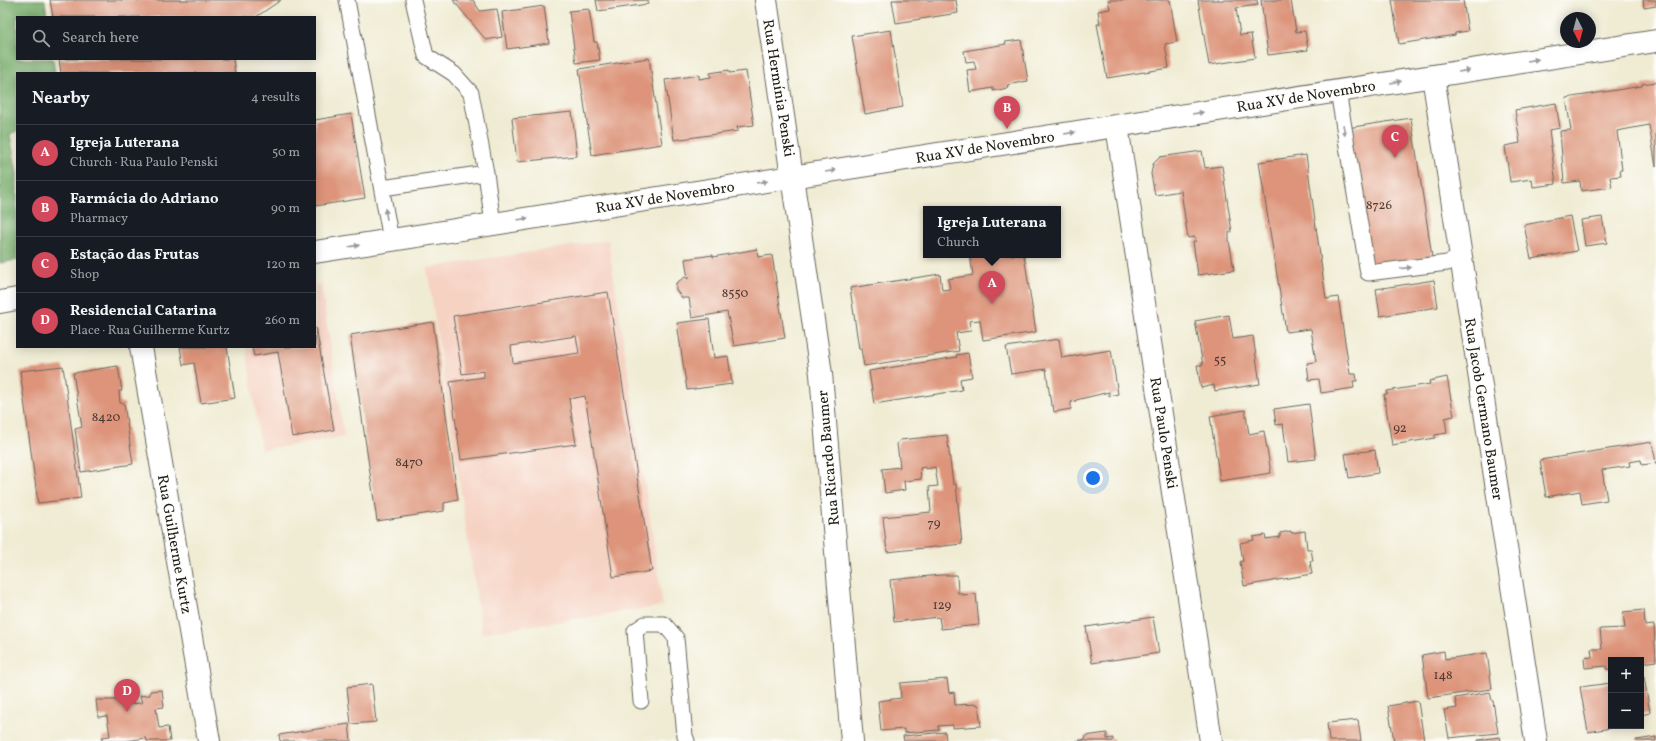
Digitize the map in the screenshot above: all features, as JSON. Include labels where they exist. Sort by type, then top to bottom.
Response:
[{"type":"street","name":"Rua Hermínia Penski","points":[[766,0],[792,177]]},
{"type":"street","name":"Rua XV de Novembro","points":[[316,252],[1656,41]]},
{"type":"street","name":"Rua Jacob Germano Baumer","points":[[1433,76],[1536,741]]},
{"type":"street","name":"Rua Paulo Penski","points":[[1117,126],[1211,741]]},
{"type":"street","name":"Rua Ricardo Baumer","points":[[792,177],[821,374],[852,741]]},
{"type":"street","points":[[0,302],[16,299]]},
{"type":"street","name":"Rua Guilherme Kurtz","points":[[141,348],[209,741]]},
{"type":"lane","points":[[347,0],[391,240]]},
{"type":"lane","points":[[413,0],[426,56],[454,74],[471,93],[486,173],[493,224]]},
{"type":"lane","points":[[1338,91],[1368,273],[1447,263],[1460,257]]},
{"type":"lane","points":[[382,188],[486,173]]},
{"type":"lane","points":[[641,701],[635,631],[645,624],[664,624],[676,638],[685,736],[688,741]]},
{"type":"shaded area","points":[[608,240],[663,606],[482,633],[427,268]]},
{"type":"shaded area","points":[[321,284],[344,437],[261,450],[246,348],[316,348],[316,285]]},
{"type":"green space","points":[[0,0],[45,0],[47,16],[16,16],[16,60],[53,60],[55,72],[16,72],[16,131],[10,134],[16,167],[16,260],[0,263]]},
{"type":"building","points":[[50,0],[281,0],[257,16],[53,16]]},
{"type":"building","points":[[453,0],[473,0],[480,11],[497,9],[502,37],[486,40]]},
{"type":"building","points":[[596,0],[648,0],[648,4],[598,11]]},
{"type":"building","points":[[892,0],[956,0],[958,13],[896,23]]},
{"type":"building","points":[[1108,0],[1170,0],[1177,42],[1165,44],[1169,68],[1107,78],[1097,24],[1100,24],[1098,11],[1110,9]]},
{"type":"building","points":[[1198,0],[1257,0],[1258,5],[1236,8],[1240,35],[1251,34],[1255,58],[1209,65]]},
{"type":"building","points":[[1261,0],[1291,0],[1296,32],[1305,31],[1308,50],[1268,55]]},
{"type":"building","points":[[1392,0],[1463,0],[1468,31],[1455,33],[1455,35],[1399,44]]},
{"type":"building","points":[[1643,0],[1656,0],[1656,6],[1644,8]]},
{"type":"building","points":[[544,6],[549,43],[507,49],[502,12]]},
{"type":"building","points":[[589,9],[594,42],[597,42],[600,60],[576,63],[569,11]]},
{"type":"building","points":[[891,30],[903,107],[865,114],[852,36]]},
{"type":"building","points":[[1021,40],[1028,81],[1007,85],[1008,88],[993,91],[993,88],[970,92],[967,70],[976,69],[974,61],[966,62],[964,51]]},
{"type":"building","points":[[649,58],[662,144],[592,155],[579,69]]},
{"type":"building","points":[[59,60],[233,60],[235,72],[61,72]]},
{"type":"building","points":[[729,70],[729,73],[746,71],[754,125],[737,127],[738,131],[674,140],[665,80],[699,75],[699,79],[711,77],[710,73]]},
{"type":"building","points":[[1656,82],[1656,167],[1649,125],[1617,131],[1622,170],[1620,170],[1621,176],[1610,177],[1612,187],[1581,191],[1580,181],[1564,183],[1560,131],[1571,130],[1566,98],[1642,86],[1642,84]]},
{"type":"building","points":[[1556,103],[1560,128],[1549,130],[1556,184],[1533,187],[1532,179],[1510,182],[1505,146],[1520,143],[1515,110]]},
{"type":"building","points":[[572,112],[577,156],[517,162],[512,118]]},
{"type":"building","points":[[351,114],[365,198],[316,206],[316,120]]},
{"type":"building","points":[[1411,118],[1433,263],[1369,273],[1347,128]]},
{"type":"building","points":[[1202,151],[1205,168],[1222,166],[1232,232],[1229,232],[1229,240],[1234,270],[1198,275],[1193,242],[1196,241],[1195,237],[1188,238],[1181,191],[1155,195],[1151,174],[1153,164],[1160,157]]},
{"type":"building","points":[[1306,155],[1326,299],[1338,297],[1350,374],[1356,374],[1357,381],[1353,381],[1354,388],[1321,393],[1319,379],[1309,380],[1307,363],[1316,362],[1311,329],[1286,332],[1259,162]]},
{"type":"building","points":[[1570,216],[1577,251],[1531,259],[1524,225]]},
{"type":"building","points":[[1602,217],[1607,243],[1585,246],[1581,220]]},
{"type":"building","points":[[757,249],[758,257],[772,255],[785,338],[734,346],[727,312],[692,318],[689,298],[682,298],[676,290],[676,283],[685,277],[688,279],[685,259],[713,255],[713,257]]},
{"type":"building","points":[[970,258],[1024,258],[1036,332],[983,340],[980,320],[969,321],[971,331],[956,333],[959,351],[864,366],[861,349],[859,349],[850,288],[940,274],[942,290],[950,289],[948,279],[973,275]]},
{"type":"building","points":[[1434,280],[1438,307],[1380,316],[1376,289]]},
{"type":"building","points":[[608,292],[652,571],[613,577],[585,396],[569,399],[576,444],[461,460],[450,382],[484,377],[484,371],[462,374],[453,316]],"holes":[[[576,336],[579,353],[513,363],[511,346]]]},
{"type":"building","points":[[1229,315],[1233,339],[1253,336],[1260,384],[1215,391],[1214,385],[1201,388],[1197,365],[1203,365],[1195,321]]},
{"type":"building","points":[[709,319],[714,358],[728,356],[732,384],[687,390],[677,323]]},
{"type":"building","points":[[433,322],[458,500],[444,503],[444,511],[377,521],[350,335]]},
{"type":"building","points":[[316,328],[334,430],[292,437],[278,352],[254,356],[252,348],[316,348]]},
{"type":"building","points":[[1059,339],[1062,358],[1111,350],[1118,394],[1109,396],[1109,392],[1076,400],[1071,402],[1071,409],[1054,412],[1053,405],[1051,405],[1046,369],[1011,374],[1006,347]]},
{"type":"building","points":[[180,348],[227,348],[235,398],[201,403],[194,363],[183,365]]},
{"type":"building","points":[[968,353],[972,377],[960,379],[962,390],[874,404],[869,371],[957,357],[956,355]]},
{"type":"building","points":[[63,366],[81,498],[38,503],[20,371]]},
{"type":"building","points":[[118,366],[122,391],[119,391],[120,403],[124,403],[133,464],[81,472],[75,429],[82,427],[73,373]]},
{"type":"building","points":[[1447,377],[1454,416],[1445,418],[1447,433],[1435,435],[1435,438],[1392,445],[1384,394],[1387,394],[1387,391],[1430,384],[1429,381]]},
{"type":"building","points":[[1309,404],[1316,459],[1288,462],[1283,424],[1276,425],[1274,409]]},
{"type":"building","points":[[1245,410],[1249,434],[1264,431],[1271,473],[1220,481],[1210,416]]},
{"type":"building","points":[[947,435],[953,484],[956,484],[962,544],[887,552],[883,517],[931,512],[929,487],[938,486],[935,467],[926,469],[926,467],[920,468],[921,479],[904,481],[905,490],[885,493],[882,469],[900,467],[897,444],[900,440]]},
{"type":"building","points":[[1652,442],[1656,463],[1642,465],[1641,460],[1629,462],[1630,466],[1602,470],[1607,500],[1582,504],[1580,491],[1546,497],[1540,460]]},
{"type":"building","points":[[1375,450],[1378,473],[1349,478],[1345,454]]},
{"type":"building","points":[[1291,531],[1291,533],[1305,531],[1307,549],[1311,549],[1313,561],[1310,561],[1312,574],[1244,586],[1240,562],[1243,561],[1240,543],[1254,540],[1253,537],[1265,535],[1266,539],[1280,537],[1280,533]]},
{"type":"building","points":[[940,575],[957,575],[958,593],[961,593],[962,595],[976,594],[979,625],[941,629],[939,617],[894,622],[890,580]]},
{"type":"building","points":[[1644,610],[1645,626],[1654,625],[1656,661],[1644,663],[1644,657],[1608,657],[1608,669],[1606,669],[1606,666],[1585,668],[1584,658],[1592,657],[1591,649],[1602,649],[1600,629],[1625,628],[1623,612]]},
{"type":"building","points":[[1153,617],[1159,653],[1092,663],[1086,627]]},
{"type":"building","points":[[1444,651],[1445,659],[1487,653],[1492,689],[1428,698],[1422,655]]},
{"type":"building","points":[[1644,677],[1650,713],[1644,714]]},
{"type":"building","points":[[947,679],[949,693],[954,692],[955,705],[978,704],[981,726],[953,728],[953,725],[938,726],[939,730],[904,733],[904,729],[881,731],[878,701],[901,698],[900,683]]},
{"type":"building","points":[[1608,683],[1608,728],[1588,732],[1580,687]]},
{"type":"building","points":[[372,684],[376,722],[351,724],[347,687]]},
{"type":"building","points":[[162,690],[164,707],[156,708],[159,728],[168,727],[170,741],[147,741],[146,738],[125,741],[102,741],[102,737],[110,736],[107,716],[98,717],[96,700],[119,700],[120,705],[142,703],[140,696],[150,695],[150,691]]},
{"type":"building","points":[[1490,692],[1493,701],[1498,733],[1449,738],[1444,710],[1457,708],[1455,698]]},
{"type":"building","points":[[1418,701],[1424,741],[1394,741],[1388,706]]},
{"type":"building","points":[[1358,720],[1361,741],[1329,741],[1327,723]]},
{"type":"building","points":[[349,724],[351,741],[280,741],[279,735]]},
{"type":"building","points":[[945,732],[946,741],[904,741],[903,736]]},
{"type":"building","points":[[1107,733],[1107,739],[1113,738],[1113,741],[1076,741],[1086,739],[1085,736]]},
{"type":"building","points":[[1500,737],[1501,741],[1478,741],[1478,740]]},
{"type":"building","points":[[1656,737],[1656,741],[1636,741],[1636,740]]},
{"type":"place","name":"Farmácia do Adriano","points":[[1007,129]]},
{"type":"place","name":"Estação das Frutas","points":[[1395,158]]},
{"type":"place","name":"Igreja Luterana","points":[[992,304]]},
{"type":"place","name":"Residencial Catarina","points":[[127,712]]}]
